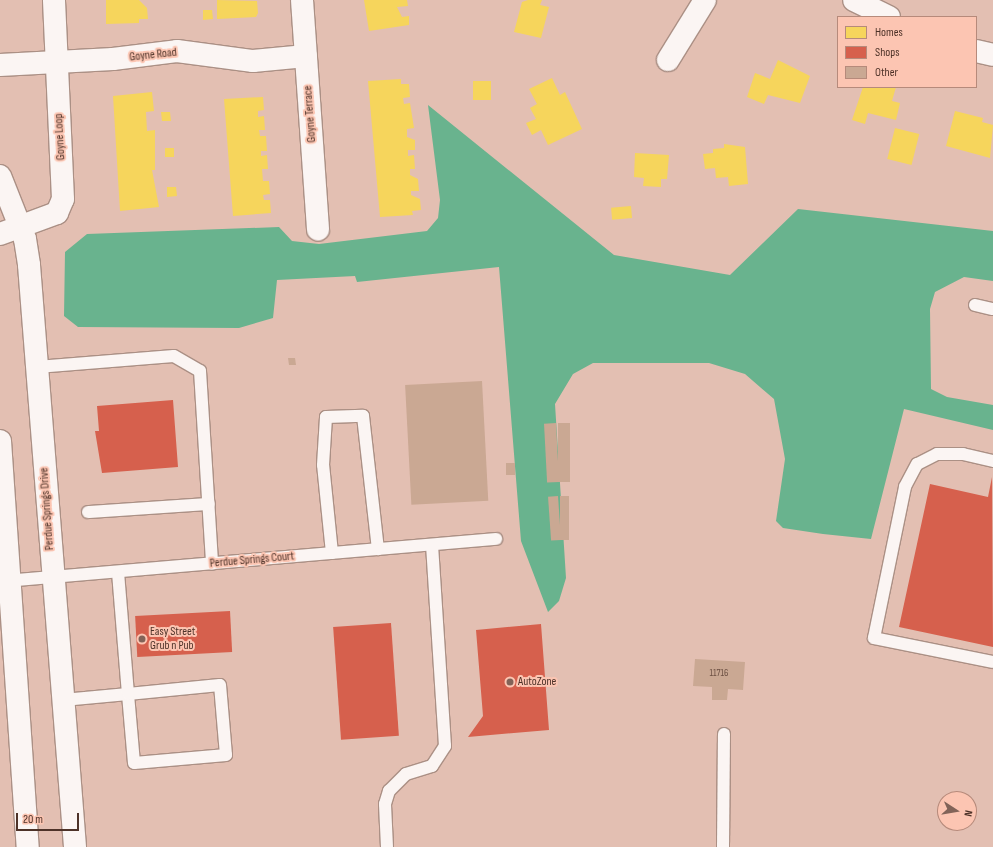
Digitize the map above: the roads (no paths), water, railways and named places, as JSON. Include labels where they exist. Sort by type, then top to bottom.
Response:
[{"type":"street","name":"Goyne Loop","points":[[0,234],[57,213],[63,199],[54,0]]},
{"type":"street","name":"Goyne Terrace","points":[[302,0],[318,229]]},
{"type":"street","points":[[668,60],[706,0]]},
{"type":"street","points":[[854,0],[887,16]]},
{"type":"street","name":"Goyne Road","points":[[0,65],[56,60],[113,59],[177,51],[253,61],[306,56]]},
{"type":"street","points":[[977,51],[993,55]]},
{"type":"street","name":"Perdue Springs Drive","points":[[0,176],[21,227],[29,265],[52,577],[75,847]]},
{"type":"street","points":[[0,441],[4,581],[28,847]]},
{"type":"lane","points":[[975,305],[993,309]]},
{"type":"lane","points":[[36,367],[174,356],[200,371],[212,564]]},
{"type":"lane","points":[[332,554],[323,465],[326,417],[363,416],[378,549]]},
{"type":"lane","points":[[993,461],[963,454],[936,454],[917,464],[905,487],[874,638],[993,662]]},
{"type":"lane","points":[[88,512],[209,504]]},
{"type":"lane","name":"Perdue Springs Court","points":[[4,581],[496,539]]},
{"type":"lane","points":[[387,847],[385,804],[389,791],[406,774],[432,766],[445,746],[432,545]]},
{"type":"lane","points":[[63,700],[128,694],[220,686],[226,755],[134,763],[128,694],[118,572]]},
{"type":"lane","points":[[723,847],[724,734]]},
{"type":"place","name":"Easy Street Grub n Pub","points":[[142,639]]},
{"type":"place","name":"AutoZone","points":[[510,682]]}]
